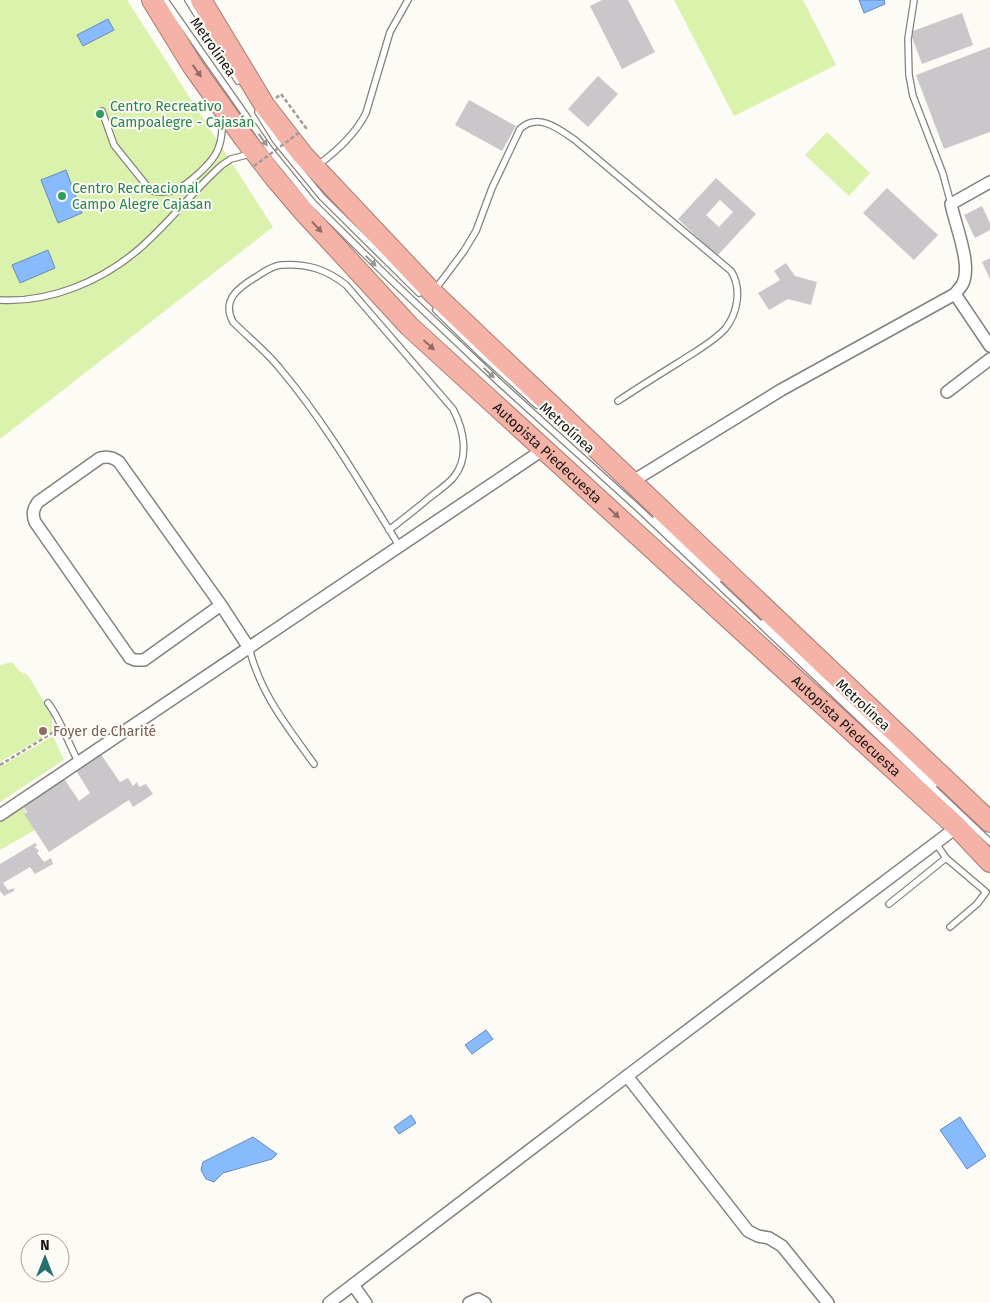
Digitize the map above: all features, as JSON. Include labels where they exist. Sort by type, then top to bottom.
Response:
[{"type":"highway","name":"Autopista Piedecuesta","points":[[152,0],[192,65],[224,110],[255,159],[409,326],[957,827],[990,862]]},
{"type":"highway","name":"Autopista Piedecuesta","points":[[201,0],[265,106],[303,156],[431,300],[633,481],[990,822]]},
{"type":"street","points":[[633,481],[781,390],[955,294],[963,284],[966,273],[965,261],[951,204],[990,182]]},
{"type":"street","points":[[955,294],[990,346]]},
{"type":"street","points":[[947,392],[990,359]]},
{"type":"street","points":[[0,815],[544,449]]},
{"type":"street","points":[[221,605],[144,660],[130,658],[35,522],[32,514],[33,509],[38,502],[100,458],[115,459],[221,605],[249,648]]},
{"type":"street","points":[[331,1302],[957,827]]},
{"type":"street","points":[[627,1076],[748,1231],[758,1236],[769,1238],[782,1246],[828,1303]]},
{"type":"street","points":[[353,1285],[366,1303]]},
{"type":"street","points":[[469,1303],[478,1299],[485,1303]]},
{"type":"lane","name":"Metrolínea","points":[[165,0],[270,150],[313,203],[501,384],[638,508],[767,632],[990,840]]},
{"type":"lane","name":"Metrolínea","points":[[188,0],[240,84]]},
{"type":"lane","points":[[314,168],[332,155],[362,122],[390,32],[408,0]]},
{"type":"lane","points":[[914,0],[908,39],[909,75],[913,96],[943,174],[951,204]]},
{"type":"lane","name":"Metrolínea","points":[[256,108],[276,141],[322,197],[431,300],[482,355],[540,408]]},
{"type":"lane","points":[[102,111],[114,145],[151,191],[164,193],[182,187],[207,165],[215,155],[221,137],[224,110]]},
{"type":"lane","points":[[431,300],[476,231],[492,188],[520,129],[525,124],[533,122],[545,122],[554,125],[575,140],[731,271],[736,278],[737,298],[725,328],[709,343],[618,401]]},
{"type":"lane","points":[[0,300],[14,301],[44,298],[72,288],[110,270],[141,248],[222,165],[231,159],[255,159]]},
{"type":"lane","points":[[389,530],[453,478],[462,461],[464,435],[461,423],[453,409],[335,276],[315,267],[302,265],[272,267],[241,286],[232,297],[229,305],[229,315],[233,322],[290,381],[321,424],[389,530],[400,547]]},
{"type":"lane","name":"Metrolínea","points":[[612,474],[737,598],[990,840]]},
{"type":"lane","points":[[249,648],[260,684],[270,702],[314,764]]},
{"type":"lane","points":[[48,703],[56,714],[78,763]]},
{"type":"lane","points":[[935,842],[946,858],[988,894],[950,927]]},
{"type":"lane","points":[[890,904],[946,858]]},
{"type":"path","points":[[255,159],[300,132]]},
{"type":"path","points":[[0,765],[52,734],[61,726]]},
{"type":"green space","name":"Centro Recreativo Campoalegre - Cajasán","points":[[0,0],[127,0],[273,227],[0,439]]},
{"type":"green space","points":[[674,0],[803,0],[836,65],[734,116]]},
{"type":"green space","points":[[827,132],[870,173],[849,196],[805,155]]},
{"type":"green space","points":[[12,662],[19,671],[28,675],[52,716],[52,732],[0,762],[0,665]]},
{"type":"green space","points":[[53,736],[64,760],[0,802],[0,767]]},
{"type":"green space","points":[[23,807],[35,830],[0,850],[0,822]]},
{"type":"water","points":[[859,0],[884,0],[885,4],[864,13]]},
{"type":"water","points":[[108,19],[114,30],[83,46],[77,35]]},
{"type":"water","name":"Centro Recreacional Campo Alegre Cajasan","points":[[66,170],[82,213],[58,223],[41,180]]},
{"type":"water","points":[[48,250],[55,268],[20,283],[12,265]]},
{"type":"water","points":[[486,1030],[493,1039],[472,1054],[465,1045]]},
{"type":"water","points":[[411,1115],[416,1123],[399,1134],[394,1127]]},
{"type":"water","points":[[960,1117],[986,1156],[967,1169],[940,1130]]},
{"type":"water","points":[[253,1137],[277,1154],[272,1159],[223,1173],[214,1182],[206,1179],[201,1170],[203,1162]]},
{"type":"building","points":[[602,0],[628,0],[655,52],[622,69],[590,6]]},
{"type":"building","points":[[962,13],[973,45],[922,64],[910,32]]},
{"type":"building","points":[[990,47],[990,132],[944,149],[916,75]]},
{"type":"building","points":[[598,76],[618,94],[588,127],[568,109]]},
{"type":"building","points":[[469,100],[516,126],[502,151],[455,125]]},
{"type":"building","points":[[716,178],[756,214],[717,256],[678,219]],"holes":[[[720,200],[733,212],[719,227],[706,215]]]},
{"type":"building","points":[[887,188],[938,235],[914,260],[863,213]]},
{"type":"building","points":[[982,206],[990,223],[990,230],[975,238],[964,215]]},
{"type":"building","points":[[990,258],[990,279],[982,262]]},
{"type":"building","points":[[786,263],[795,276],[817,282],[811,305],[788,299],[769,310],[758,293],[780,280],[774,271]]},
{"type":"building","points":[[100,753],[120,782],[128,778],[133,786],[137,782],[139,787],[146,784],[153,794],[133,807],[129,800],[49,852],[24,814],[27,812],[23,806],[63,777],[79,801],[90,793],[75,769]]},
{"type":"building","points":[[35,843],[37,845],[35,847],[39,851],[37,853],[44,862],[51,858],[53,864],[35,874],[30,867],[3,883],[8,890],[14,888],[14,891],[4,896],[0,891],[0,864]]},
{"type":"place","name":"Centro Recreativo Campoalegre - Cajasán","points":[[100,114]]},
{"type":"place","name":"Centro Recreacional Campo Alegre Cajasan","points":[[62,196]]},
{"type":"place","name":"Foyer de Charité","points":[[43,731]]}]
